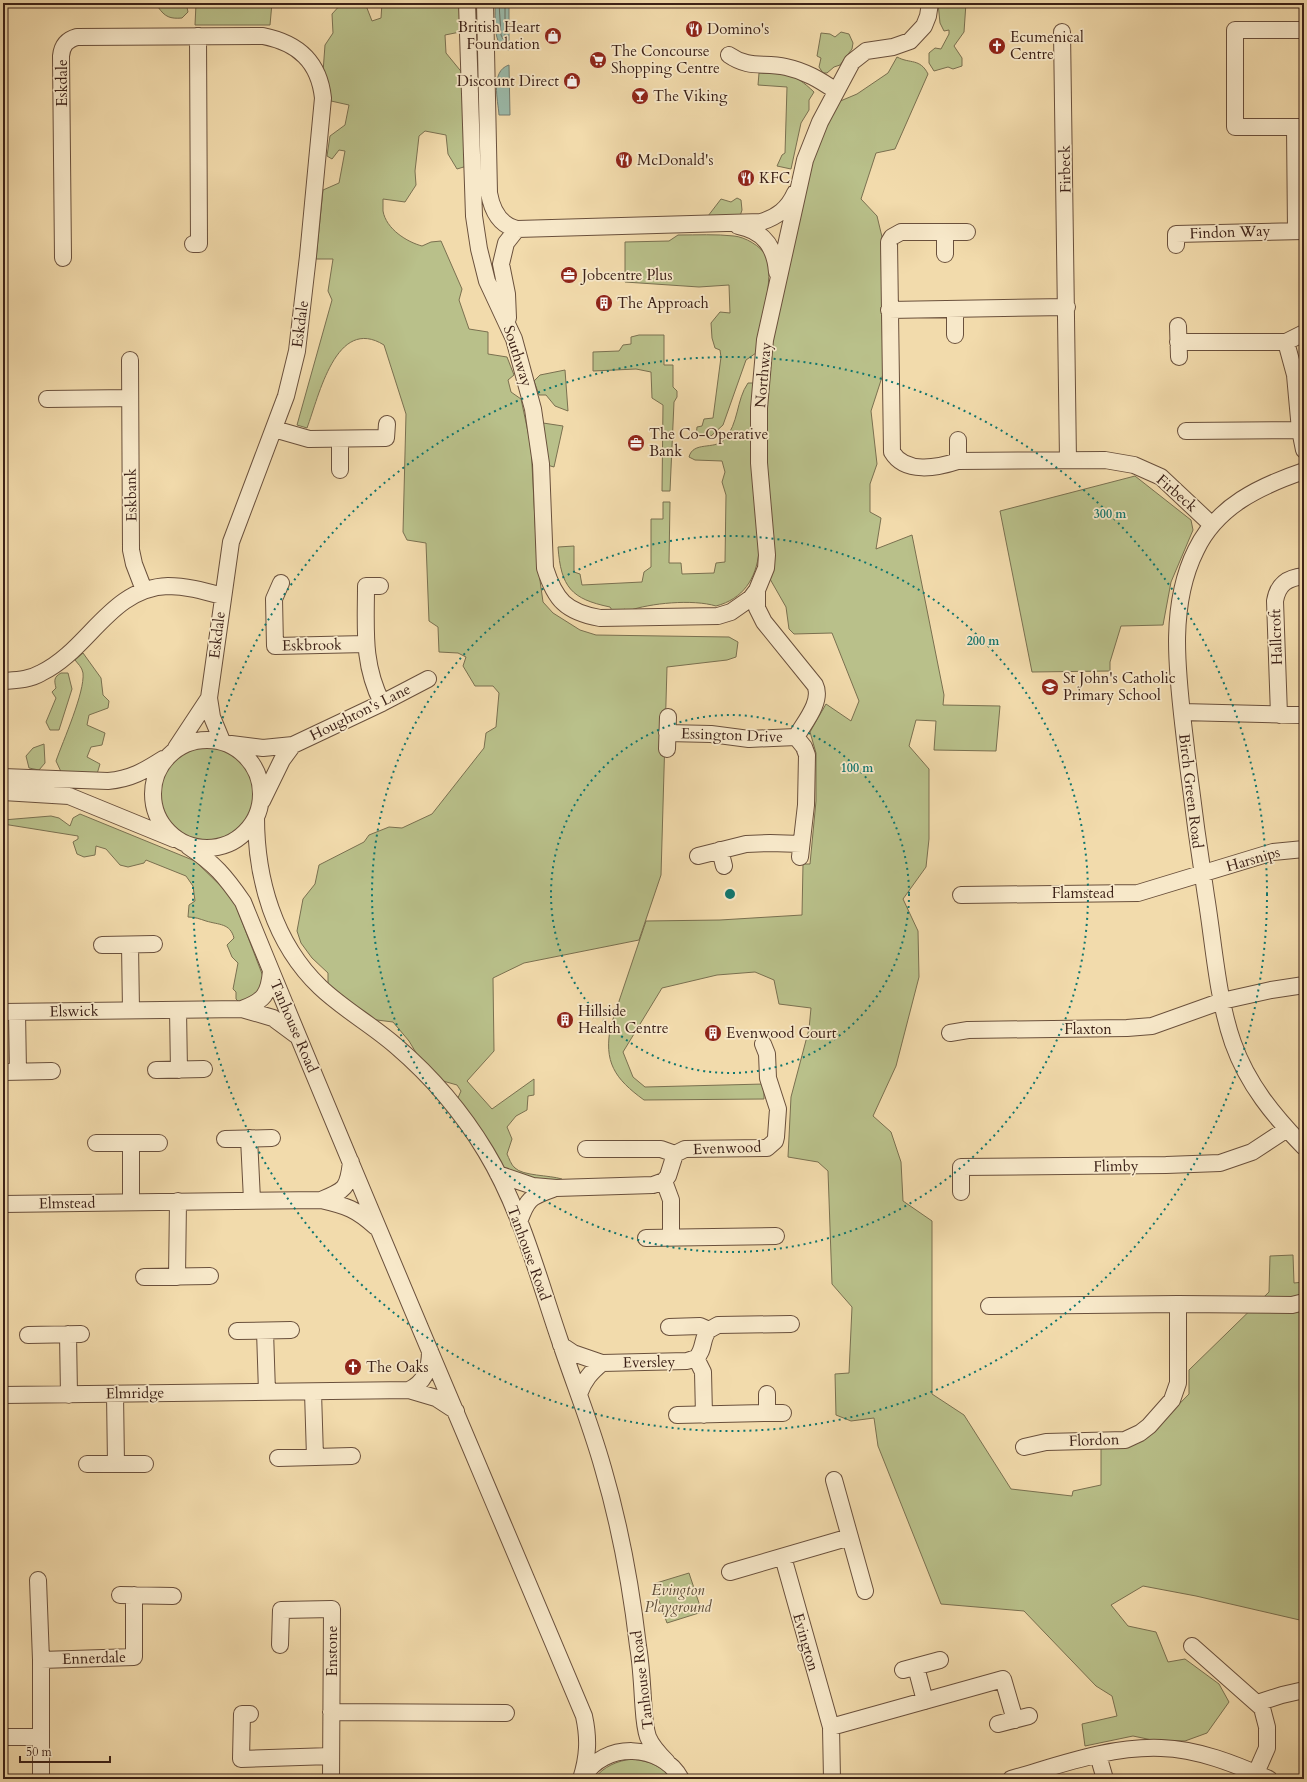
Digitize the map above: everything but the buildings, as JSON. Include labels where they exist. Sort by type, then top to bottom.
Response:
[{"type":"street","name":"Southway","points":[[468,3],[474,216],[479,248],[487,281],[509,325],[533,409],[541,464],[545,568],[557,598],[569,608],[584,615],[600,618],[665,617]]},
{"type":"street","points":[[485,3],[489,193],[495,213],[506,225],[518,229],[506,243],[501,264],[507,294],[509,325]]},
{"type":"street","name":"Northway","points":[[518,229],[727,224],[761,222],[778,215],[792,201],[800,182],[812,142],[836,91],[852,62],[866,51],[901,45],[918,34],[928,16],[930,3]]},
{"type":"street","name":"Findon Way","points":[[1176,245],[1176,234],[1300,231],[1300,127],[1235,127],[1235,30],[1304,30]]},
{"type":"street","name":"Firbeck","points":[[1062,32],[1068,460]]},
{"type":"street","points":[[193,244],[199,244],[198,36]]},
{"type":"street","name":"Eskdale","points":[[63,258],[61,56],[63,46],[66,42],[76,37],[263,36],[288,43],[305,55],[312,64],[322,85],[322,117],[301,328],[293,372],[274,430],[235,528],[227,557],[209,698],[212,717],[225,742]]},
{"type":"street","points":[[729,55],[745,64],[785,67],[796,70],[817,78],[836,91]]},
{"type":"street","name":"Northway","points":[[665,617],[718,616],[731,612],[751,598],[757,590],[766,568],[767,555],[759,463],[759,408],[765,340],[798,198],[800,182]]},
{"type":"street","points":[[727,224],[748,228],[764,238],[774,254],[778,280]]},
{"type":"street","points":[[967,232],[901,232],[892,237],[889,242],[890,310],[1067,307]]},
{"type":"street","points":[[945,232],[946,254]]},
{"type":"street","points":[[955,309],[955,335]]},
{"type":"street","name":"Firbeck","points":[[890,310],[892,452],[901,463],[913,466],[944,465],[958,461],[1119,461],[1150,470],[1161,477],[1212,525]]},
{"type":"street","points":[[1178,326],[1178,350],[1286,342],[1304,334]]},
{"type":"street","points":[[1286,342],[1295,375],[1304,450]]},
{"type":"street","name":"Eskbank","points":[[130,360],[131,550],[134,564],[144,590]]},
{"type":"street","points":[[47,399],[130,398]]},
{"type":"street","points":[[274,430],[309,439],[386,438],[387,424]]},
{"type":"street","points":[[1186,431],[1302,430]]},
{"type":"street","points":[[340,439],[340,470]]},
{"type":"street","points":[[958,440],[958,461]]},
{"type":"street","name":"Birch Green Road","points":[[1304,471],[1244,496],[1222,514],[1212,525],[1195,551],[1181,598],[1177,641],[1182,712],[1191,797],[1222,1001],[1233,1044],[1248,1077],[1258,1094],[1304,1147]]},
{"type":"street","name":"Hallcroft","points":[[1279,715],[1275,601],[1279,588],[1283,583],[1294,577],[1304,576]]},
{"type":"street","name":"Eskbrook","points":[[281,583],[274,599],[275,646],[366,644]]},
{"type":"street","points":[[3,681],[30,678],[41,674],[61,661],[120,603],[144,590],[168,586],[182,587],[222,596]]},
{"type":"street","points":[[380,586],[366,586],[366,644],[370,677],[382,704]]},
{"type":"street","name":"Essington Drive","points":[[757,590],[757,608],[764,622],[817,688],[818,695],[796,737]]},
{"type":"street","name":"Essington Drive","points":[[731,612],[750,615],[764,622]]},
{"type":"street","name":"Houghton's Lane","points":[[225,742],[263,748],[292,745],[382,704],[428,679]]},
{"type":"street","name":"Eskdale","points":[[170,753],[209,698]]},
{"type":"street","points":[[1182,712],[1304,715]]},
{"type":"street","name":"Essington Drive","points":[[667,749],[668,717]]},
{"type":"street","name":"Essington Drive","points":[[667,733],[711,734],[754,739],[796,737]]},
{"type":"street","name":"Essington Drive","points":[[698,856],[720,850],[758,843],[801,851],[806,794],[807,755],[804,747],[796,737]]},
{"type":"street","points":[[3,777],[108,781],[124,779],[139,774],[170,753],[192,741],[212,739],[225,742],[239,750],[248,759],[256,770],[260,782],[258,812],[242,835],[228,844],[211,849],[184,843],[168,833],[159,822],[154,809],[152,795],[158,768],[170,753]]},
{"type":"street","name":"Houghton's Lane","points":[[258,812],[276,771],[292,745]]},
{"type":"street","name":"Tanhouse Road","points":[[3,792],[69,796],[142,828],[184,843],[210,860],[229,881],[243,902],[299,1039],[352,1161],[377,1228],[430,1349],[584,1716],[587,1730],[588,1756],[582,1779]]},
{"type":"street","name":"Tanhouse Road","points":[[258,812],[256,834],[262,880],[268,903],[277,926],[290,951],[320,987],[396,1046],[426,1074],[472,1130],[498,1174],[519,1222],[602,1465],[624,1556],[637,1636],[648,1736],[652,1744],[682,1778]]},
{"type":"street","name":"Harsnips","points":[[1203,874],[1273,852],[1304,849]]},
{"type":"street","points":[[720,850],[724,866]]},
{"type":"street","name":"Flamstead","points":[[961,895],[1138,893],[1203,874]]},
{"type":"street","points":[[102,945],[154,944]]},
{"type":"street","points":[[130,945],[131,1010]]},
{"type":"street","name":"Elswick","points":[[242,1009],[260,1000],[266,993],[270,985],[271,971]]},
{"type":"street","name":"Flaxton","points":[[950,1033],[968,1030],[1127,1028],[1152,1026],[1222,1001],[1271,990],[1304,985]]},
{"type":"street","name":"Elswick","points":[[52,1071],[11,1071],[10,1012],[242,1009],[273,1018],[291,1030],[299,1039]]},
{"type":"street","points":[[178,1010],[179,1070]]},
{"type":"street","name":"Evenwood","points":[[664,1181],[668,1176],[675,1154],[685,1149],[763,1148],[771,1145],[775,1141],[778,1109],[768,1078],[766,1054],[763,1044]]},
{"type":"street","points":[[156,1070],[204,1069]]},
{"type":"street","name":"Flimby","points":[[961,1192],[961,1167],[1220,1163],[1252,1152],[1287,1129]]},
{"type":"street","points":[[250,1138],[252,1200]]},
{"type":"street","points":[[225,1139],[272,1138]]},
{"type":"street","points":[[96,1143],[159,1143]]},
{"type":"street","points":[[131,1143],[131,1202]]},
{"type":"street","name":"Evenwood","points":[[586,1149],[661,1149],[675,1154]]},
{"type":"street","name":"Elmstead","points":[[321,1200],[344,1189],[348,1182],[352,1161]]},
{"type":"street","points":[[498,1174],[533,1186],[556,1188],[653,1185],[664,1181],[670,1200],[671,1238]]},
{"type":"street","points":[[519,1222],[524,1208],[533,1196],[556,1188]]},
{"type":"street","name":"Elmstead","points":[[3,1204],[321,1200],[342,1205],[361,1213],[377,1228]]},
{"type":"street","points":[[177,1277],[178,1202]]},
{"type":"street","points":[[646,1238],[776,1236]]},
{"type":"street","points":[[144,1277],[210,1276]]},
{"type":"street","points":[[989,1306],[1178,1304],[1292,1305],[1304,1302]]},
{"type":"street","name":"Flordon","points":[[1024,1448],[1046,1442],[1125,1440],[1140,1433],[1149,1426],[1172,1400],[1178,1383],[1178,1304]]},
{"type":"street","points":[[669,1327],[700,1326],[709,1330],[718,1325],[791,1324]]},
{"type":"street","points":[[237,1331],[291,1330]]},
{"type":"street","name":"Eversley","points":[[561,1345],[574,1353],[602,1363],[687,1361],[696,1358],[702,1352],[704,1337],[709,1330]]},
{"type":"street","points":[[265,1331],[267,1392]]},
{"type":"street","points":[[28,1335],[74,1334],[69,1394]]},
{"type":"street","points":[[409,1390],[416,1387],[425,1377],[429,1365],[430,1349]]},
{"type":"street","name":"Eversley","points":[[696,1358],[703,1372],[704,1415]]},
{"type":"street","name":"Eversley","points":[[579,1394],[583,1383],[590,1372],[602,1363]]},
{"type":"street","name":"Elmridge","points":[[3,1395],[409,1390],[436,1398],[449,1405],[456,1411]]},
{"type":"street","points":[[314,1392],[315,1457]]},
{"type":"street","points":[[115,1394],[116,1464]]},
{"type":"street","points":[[677,1415],[775,1413],[766,1394]]},
{"type":"street","points":[[278,1458],[352,1456]]},
{"type":"street","points":[[87,1464],[146,1464]]},
{"type":"street","points":[[834,1480],[865,1591]]},
{"type":"street","points":[[730,1572],[850,1537]]},
{"type":"street","name":"Evington","points":[[784,1556],[831,1727],[832,1779]]},
{"type":"street","name":"Ennerdale","points":[[38,1580],[41,1660],[41,1779]]},
{"type":"street","name":"Ennerdale","points":[[41,1660],[134,1657],[127,1595],[173,1596]]},
{"type":"street","name":"Enstone","points":[[280,1645],[281,1610],[332,1609],[331,1779]]},
{"type":"street","points":[[1011,1779],[1098,1755],[1140,1748],[1169,1748],[1207,1755],[1262,1776],[1268,1748],[1268,1727],[1262,1708],[1192,1646]]},
{"type":"street","points":[[925,1701],[909,1668],[940,1660]]},
{"type":"street","points":[[831,1727],[1004,1679],[1022,1718],[998,1724]]},
{"type":"street","points":[[1257,1703],[1304,1690]]},
{"type":"street","points":[[331,1712],[506,1713]]},
{"type":"street","points":[[250,1714],[242,1714],[240,1759],[331,1756]]},
{"type":"street","points":[[3,1737],[40,1737]]},
{"type":"street","points":[[582,1779],[586,1773],[599,1761],[616,1753],[633,1750],[639,1751],[651,1754],[667,1762]]},
{"type":"street","points":[[1098,1755],[1105,1779]]},
{"type":"green space","points":[[158,3],[186,3],[188,12],[182,18],[171,18],[158,7]]},
{"type":"green space","points":[[272,3],[270,25],[195,25],[196,4]]},
{"type":"green space","points":[[342,3],[365,3],[372,21],[381,18],[382,3],[465,3],[465,17],[460,32],[445,35],[446,53],[464,75],[467,166],[457,169],[448,154],[446,135],[425,131],[419,136],[415,171],[416,185],[405,202],[383,199],[383,211],[388,224],[404,238],[422,246],[431,242],[441,241],[462,289],[459,300],[469,329],[488,332],[488,354],[507,357],[514,375],[508,380],[511,392],[521,399],[531,446],[537,559],[543,602],[553,613],[580,630],[596,635],[729,637],[738,642],[736,657],[727,660],[667,667],[661,875],[639,940],[524,963],[493,978],[494,1051],[467,1081],[492,1109],[534,1079],[534,1095],[528,1096],[527,1110],[516,1116],[507,1127],[512,1139],[507,1154],[512,1165],[519,1171],[562,1179],[561,1192],[500,1173],[457,1100],[461,1091],[457,1085],[443,1081],[418,1056],[409,1041],[393,1022],[369,1019],[328,984],[328,973],[312,958],[301,943],[297,931],[303,899],[315,884],[319,865],[364,842],[369,835],[389,827],[402,828],[432,814],[484,748],[486,733],[496,727],[499,693],[493,686],[475,686],[463,666],[466,657],[458,653],[439,652],[438,627],[429,621],[426,543],[407,540],[403,532],[406,414],[384,345],[367,339],[353,341],[342,350],[332,363],[324,380],[307,428],[297,425],[332,300],[328,291],[333,259],[316,259],[323,190],[339,183],[345,151],[339,150],[332,159],[327,156],[330,136],[345,125],[349,105],[331,101],[329,87],[323,72],[325,45],[333,33],[332,14]]},
{"type":"green space","points":[[938,3],[966,3],[964,32],[954,46],[962,58],[962,66],[953,69],[948,67],[934,71],[929,63],[929,53],[935,48],[941,49],[949,34],[949,30],[944,31],[940,23]]},
{"type":"green space","points":[[841,32],[849,34],[853,43],[852,49],[840,65],[834,67],[827,73],[823,73],[819,67],[821,58],[817,56],[821,33],[830,34],[835,37]]},
{"type":"green space","points":[[897,57],[918,63],[928,74],[895,149],[876,153],[861,199],[877,216],[883,241],[884,371],[871,411],[877,464],[870,484],[870,512],[881,518],[876,549],[912,535],[944,695],[943,705],[1000,706],[996,751],[934,750],[936,721],[916,720],[909,746],[929,769],[929,839],[926,867],[903,899],[918,931],[919,977],[896,1066],[873,1116],[891,1132],[901,1162],[903,1201],[932,1221],[932,1394],[964,1415],[1011,1489],[1072,1496],[1073,1491],[1101,1485],[1101,1447],[1150,1434],[1189,1394],[1189,1370],[1269,1292],[1270,1256],[1293,1255],[1294,1283],[1304,1282],[1304,1621],[1196,1596],[1143,1586],[1111,1605],[1128,1626],[1156,1632],[1168,1662],[1185,1659],[1219,1684],[1229,1702],[1207,1733],[1185,1741],[1152,1740],[1133,1736],[1085,1746],[1082,1724],[1117,1716],[1112,1696],[1096,1686],[1024,1611],[941,1604],[878,1446],[874,1418],[851,1421],[836,1415],[835,1374],[849,1373],[852,1307],[832,1284],[828,1171],[818,1162],[788,1157],[791,1097],[809,1029],[811,1008],[779,1004],[774,980],[755,972],[717,975],[662,988],[623,1052],[633,1077],[645,1087],[764,1084],[764,1099],[644,1100],[625,1085],[610,1059],[609,1038],[611,1025],[646,921],[720,920],[802,915],[803,864],[810,864],[816,801],[816,753],[810,732],[826,704],[851,721],[859,701],[832,633],[794,634],[789,629],[786,607],[770,579],[766,450],[766,391],[770,350],[811,161],[817,146],[838,102],[857,94],[888,73]]},
{"type":"green space","points":[[759,73],[783,74],[795,77],[814,92],[809,100],[809,110],[801,123],[791,169],[777,166],[782,155],[785,153],[787,87],[758,85]]},
{"type":"green space","points":[[737,198],[741,200],[742,210],[739,219],[708,216],[721,199],[731,202]]},
{"type":"green space","points":[[678,235],[720,235],[743,238],[764,252],[768,265],[768,290],[756,353],[746,360],[723,425],[711,436],[696,437],[697,427],[702,426],[704,419],[713,418],[721,357],[720,350],[715,348],[712,338],[711,323],[720,312],[730,313],[729,285],[699,287],[625,282],[625,242],[669,241]]},
{"type":"green space","points":[[639,335],[664,335],[664,365],[673,365],[673,387],[677,391],[677,397],[674,402],[670,491],[662,491],[663,405],[652,398],[651,372],[636,369],[593,371],[593,352],[619,351],[623,345],[631,344],[631,337]]},
{"type":"green space","points":[[565,370],[568,411],[555,406],[546,395],[539,395],[534,381],[540,375]]},
{"type":"green space","points":[[748,383],[754,383],[759,552],[755,571],[741,593],[725,603],[716,606],[684,602],[659,604],[628,611],[624,609],[619,614],[614,613],[610,607],[586,600],[577,595],[570,589],[565,581],[559,561],[558,547],[574,546],[574,572],[580,574],[582,585],[642,582],[644,572],[651,567],[651,519],[663,519],[663,502],[670,502],[669,563],[681,563],[682,574],[714,573],[716,563],[725,562],[726,495],[722,482],[725,472],[722,461],[695,460],[689,457],[691,452],[695,449],[720,443],[729,434],[741,397]]},
{"type":"green space","points":[[543,423],[563,426],[554,467],[547,465]]},
{"type":"green space","points":[[1135,476],[1191,520],[1193,530],[1171,582],[1163,625],[1121,626],[1110,662],[1110,671],[1032,672],[1000,511]]},
{"type":"green space","points":[[83,653],[101,678],[103,695],[109,701],[108,708],[89,715],[87,725],[105,733],[102,745],[91,747],[87,757],[100,764],[97,774],[63,776],[56,761],[81,692],[83,673],[81,667],[75,660]]},
{"type":"green space","points":[[61,673],[68,673],[72,689],[59,730],[50,730],[46,722],[56,698],[52,692],[56,688],[55,679]]},
{"type":"green space","points":[[44,744],[45,763],[39,770],[29,768],[26,756],[33,748]]},
{"type":"green space","points":[[207,745],[226,748],[242,759],[253,775],[256,794],[253,813],[242,829],[226,840],[207,843],[188,840],[172,829],[161,813],[158,794],[161,775],[172,759],[188,748]]},
{"type":"green space","points":[[80,814],[195,861],[225,890],[236,906],[264,979],[258,995],[239,1002],[236,999],[236,992],[233,989],[238,963],[232,957],[227,945],[234,938],[232,933],[223,925],[188,917],[189,905],[195,901],[193,886],[186,876],[146,860],[144,863],[128,867],[120,865],[106,849],[96,846],[95,855],[84,857],[77,854],[73,842],[78,839],[78,836],[3,824],[3,820],[51,816],[59,818],[70,826],[73,818]]},
{"type":"green space","name":"Evington Playground","points":[[689,1573],[702,1612],[667,1623],[653,1584]]},
{"type":"green space","points":[[632,1759],[644,1761],[659,1767],[672,1779],[594,1779],[606,1767],[621,1761]]},
{"type":"water","points":[[495,3],[509,3],[509,50],[503,48],[497,37]]},
{"type":"water","points":[[509,65],[510,115],[499,115],[496,87],[497,80],[499,73],[503,68]]},
{"type":"place","name":"Domino's","points":[[694,29]]},
{"type":"place","name":"British Heart Foundation","points":[[553,36]]},
{"type":"place","name":"Ecumenical Centre","points":[[997,46]]},
{"type":"place","name":"The Concourse Shopping Centre","points":[[598,60]]},
{"type":"place","name":"Discount Direct","points":[[572,81]]},
{"type":"place","name":"The Viking","points":[[640,96]]},
{"type":"place","name":"McDonald's","points":[[624,160]]},
{"type":"place","name":"KFC","points":[[746,178]]},
{"type":"place","name":"Jobcentre Plus","points":[[569,275]]},
{"type":"place","name":"The Approach","points":[[604,303]]},
{"type":"place","name":"The Co-Operative Bank","points":[[636,443]]},
{"type":"place","name":"St John's Catholic Primary School","points":[[1050,687]]},
{"type":"place","name":"Hillside Health Centre","points":[[565,1020]]},
{"type":"place","name":"Evenwood Court","points":[[713,1033]]},
{"type":"place","name":"The Oaks","points":[[353,1367]]}]
